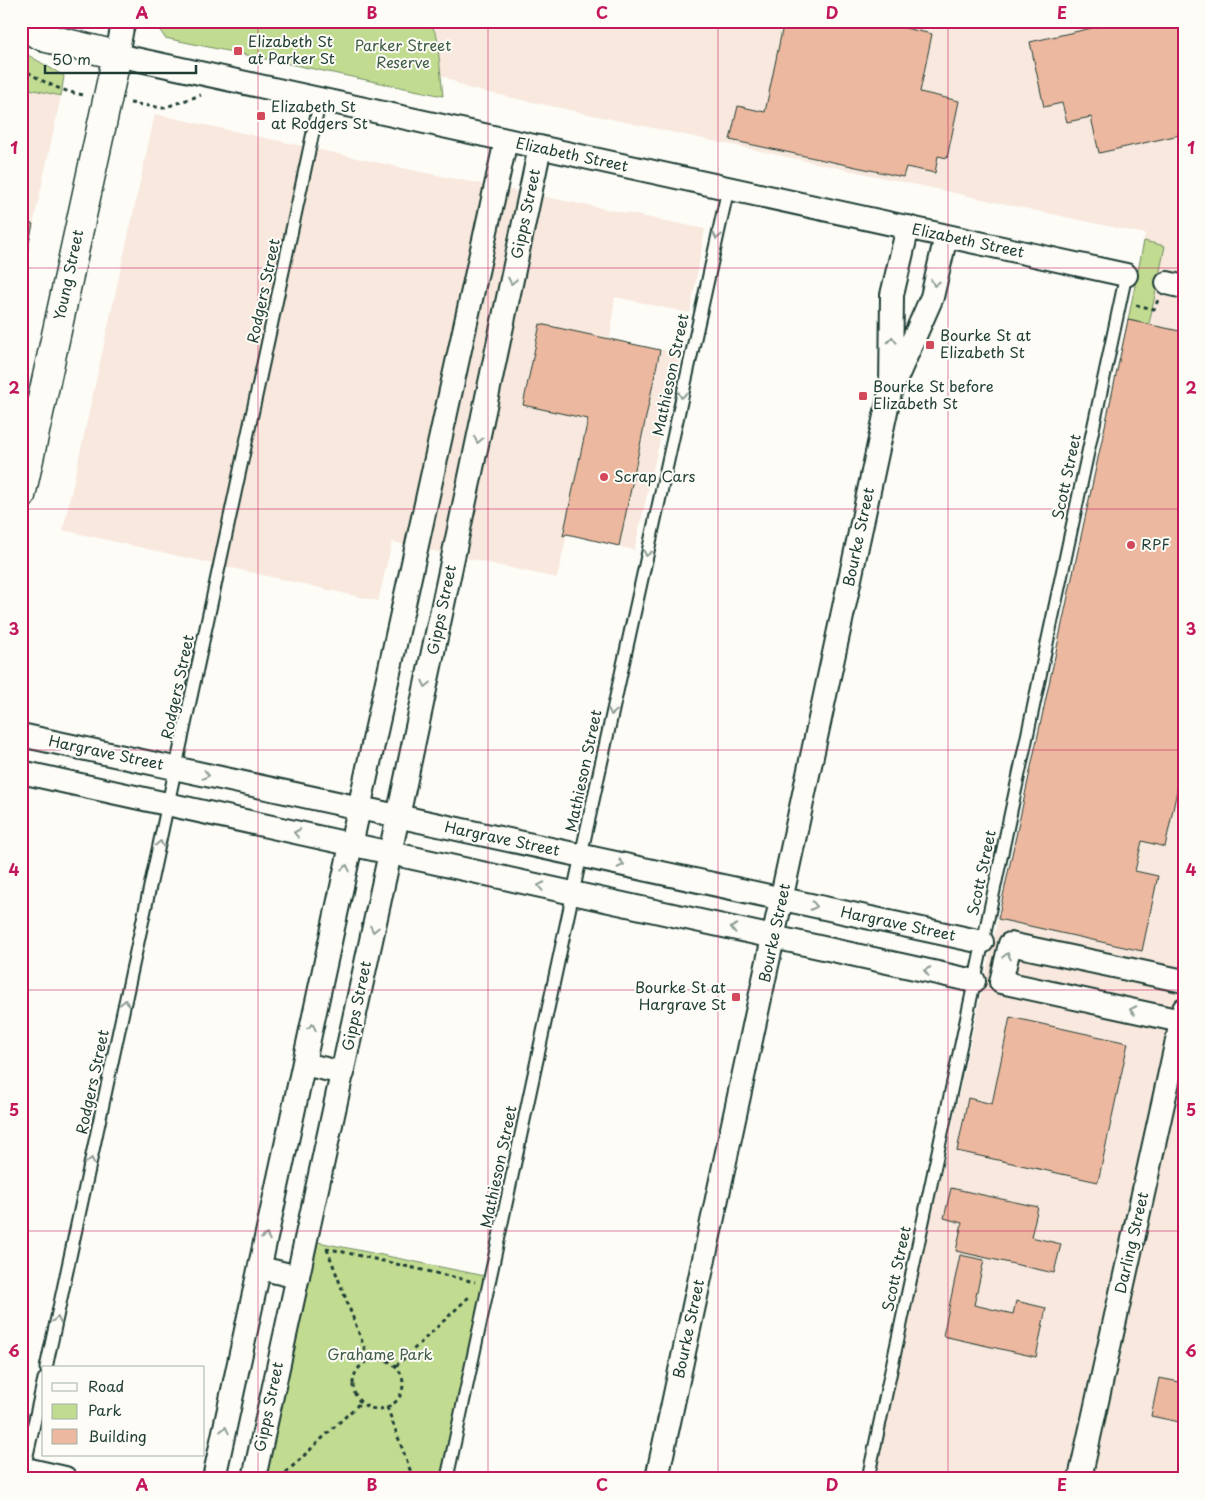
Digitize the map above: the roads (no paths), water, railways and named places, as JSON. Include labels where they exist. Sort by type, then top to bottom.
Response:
[{"type":"main road","name":"Elizabeth Street","points":[[21,26],[46,38],[117,55]]},
{"type":"main road","name":"Young Street","points":[[21,496],[117,55]]},
{"type":"street","points":[[117,55],[125,21]]},
{"type":"street","name":"Elizabeth Street","points":[[117,55],[1126,275]]},
{"type":"street","points":[[214,1478],[506,140]]},
{"type":"street","name":"Gipps Street","points":[[254,1478],[343,1073],[540,148]]},
{"type":"street","name":"Bourke Street","points":[[657,1478],[891,388],[892,295],[908,228]]},
{"type":"street","name":"Bourke Street","points":[[891,388],[932,297],[946,236]]},
{"type":"street","name":"Hargrave Street","points":[[21,735],[982,942]]},
{"type":"street","points":[[21,772],[974,981]]},
{"type":"street","points":[[1182,1015],[1001,982],[1010,944],[1184,981]]},
{"type":"street","name":"Darling Street","points":[[1080,1478],[1182,1015]]},
{"type":"street","points":[[304,1064],[343,1073]]},
{"type":"street","points":[[260,1268],[298,1277]]},
{"type":"street","points":[[23,1472],[64,1478]]},
{"type":"lane","name":"Rodgers Street","points":[[46,1366],[320,100]]},
{"type":"lane","name":"Mathieson Street","points":[[447,1478],[728,188]]},
{"type":"lane","name":"Scott Street","points":[[868,1478],[1126,275]]},
{"type":"lane","points":[[23,1472],[42,1388]]},
{"type":"place","name":"Elizabeth St at Parker St","points":[[238,51]]},
{"type":"place","name":"Elizabeth St at Rodgers St","points":[[261,116]]},
{"type":"place","name":"Bourke St at Elizabeth St","points":[[930,345]]},
{"type":"place","name":"Bourke St before Elizabeth St","points":[[863,396]]},
{"type":"place","name":"Scrap Cars","points":[[604,477]]},
{"type":"place","name":"RPF","points":[[1131,545]]},
{"type":"place","name":"Bourke St at Hargrave St","points":[[736,997]]},
{"type":"park label","name":"Parker Street Reserve","points":[[403,54]]},
{"type":"park label","name":"Grahame Park","points":[[380,1355]]}]
